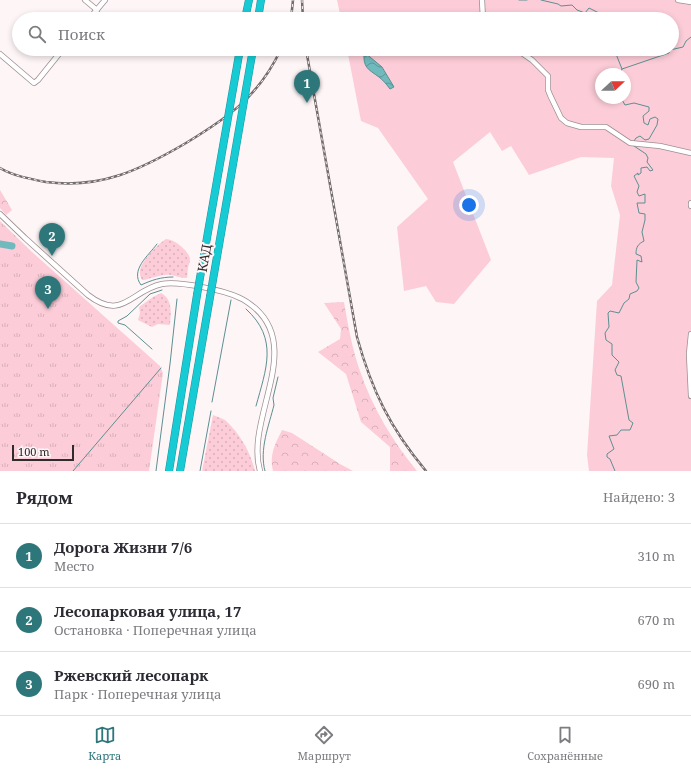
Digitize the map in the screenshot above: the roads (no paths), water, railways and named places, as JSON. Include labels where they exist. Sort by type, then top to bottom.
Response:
[{"type":"highway","points":[[246,12],[249,0]]},
{"type":"highway","points":[[259,12],[261,0]]},
{"type":"highway","name":"КАД","points":[[169,471],[197,295],[239,56]]},
{"type":"highway","name":"КАД","points":[[180,471],[252,56]]},
{"type":"street","points":[[84,0],[97,10],[105,0]]},
{"type":"street","points":[[482,0],[483,12]]},
{"type":"street","points":[[678,0],[691,2]]},
{"type":"street","points":[[0,54],[34,83],[57,56]]},
{"type":"street","points":[[526,56],[548,76],[548,90],[561,118],[566,123],[581,127],[606,127],[630,143],[660,146],[691,153]]},
{"type":"street","points":[[0,214],[88,295],[104,305],[109,306],[124,303],[156,286],[170,283],[202,287],[228,294],[245,301],[257,310],[270,330],[275,352],[274,364],[258,442],[258,462],[260,471]]},
{"type":"street","points":[[691,334],[689,354],[691,396]]},
{"type":"water","points":[[369,56],[382,67],[394,87],[390,89],[382,80],[367,68],[364,62],[364,57]]},
{"type":"waterway","points":[[519,0],[527,0]]},
{"type":"waterway","points":[[541,0],[561,6],[572,5],[577,10],[582,12]]},
{"type":"waterway","points":[[586,12],[589,8],[597,12]]},
{"type":"waterway","points":[[679,48],[683,47],[686,41],[691,37]]},
{"type":"waterway","points":[[617,56],[622,68]]},
{"type":"waterway","points":[[625,68],[660,56]]},
{"type":"waterway","points":[[631,104],[634,103],[649,107],[649,111],[643,116],[644,123],[648,125],[650,119],[655,117],[658,119],[657,125],[649,139],[645,140],[640,136],[634,141]]},
{"type":"waterway","points":[[624,104],[630,104]]},
{"type":"waterway","points":[[615,471],[610,459],[607,457],[607,454],[614,449],[609,436],[617,435],[621,430],[630,430],[633,423],[629,420],[621,376],[617,375],[615,370],[619,362],[612,355],[612,344],[606,340],[605,333],[609,327],[608,313],[610,311],[619,313],[624,303],[629,299],[630,294],[637,291],[639,288],[636,282],[637,260],[642,262],[641,256],[636,254],[636,252],[640,243],[644,241],[642,232],[645,214],[639,213],[637,203],[645,203],[645,194],[639,196],[637,192],[639,186],[634,176],[641,173],[641,168],[647,167],[650,171],[653,170],[647,162],[648,158],[646,154],[634,146]]},
{"type":"waterway","points":[[0,244],[12,246]]},
{"type":"waterway","points":[[157,244],[142,263],[139,269],[138,279],[141,285],[157,279],[173,277]]},
{"type":"waterway","points":[[152,349],[125,325],[118,323],[118,321],[127,316],[150,294],[162,290]]},
{"type":"waterway","points":[[156,471],[177,299]]},
{"type":"waterway","points":[[212,402],[231,300]]},
{"type":"waterway","points":[[246,309],[256,320],[263,332],[266,343],[266,367],[256,406]]},
{"type":"waterway","points":[[73,471],[161,368]]},
{"type":"waterway","points":[[265,471],[263,463],[264,446],[274,405],[273,398],[278,377]]},
{"type":"waterway","points":[[200,471],[211,411]]},
{"type":"railway","points":[[292,12],[293,0]]},
{"type":"railway","points":[[302,0],[303,12]]},
{"type":"railway","points":[[0,168],[28,178],[46,182],[66,183],[85,183],[102,180],[136,169],[186,143],[229,114],[253,93],[263,80],[277,56]]},
{"type":"railway","points":[[307,56],[357,337],[369,375],[392,424],[402,440],[426,471]]},
{"type":"place","name":"Дорога Жизни 7/6","points":[[307,103]]},
{"type":"place","name":"Лесопарковая улица, 17","points":[[52,256]]},
{"type":"place","name":"Ржевский лесопарк","points":[[48,309]]}]
